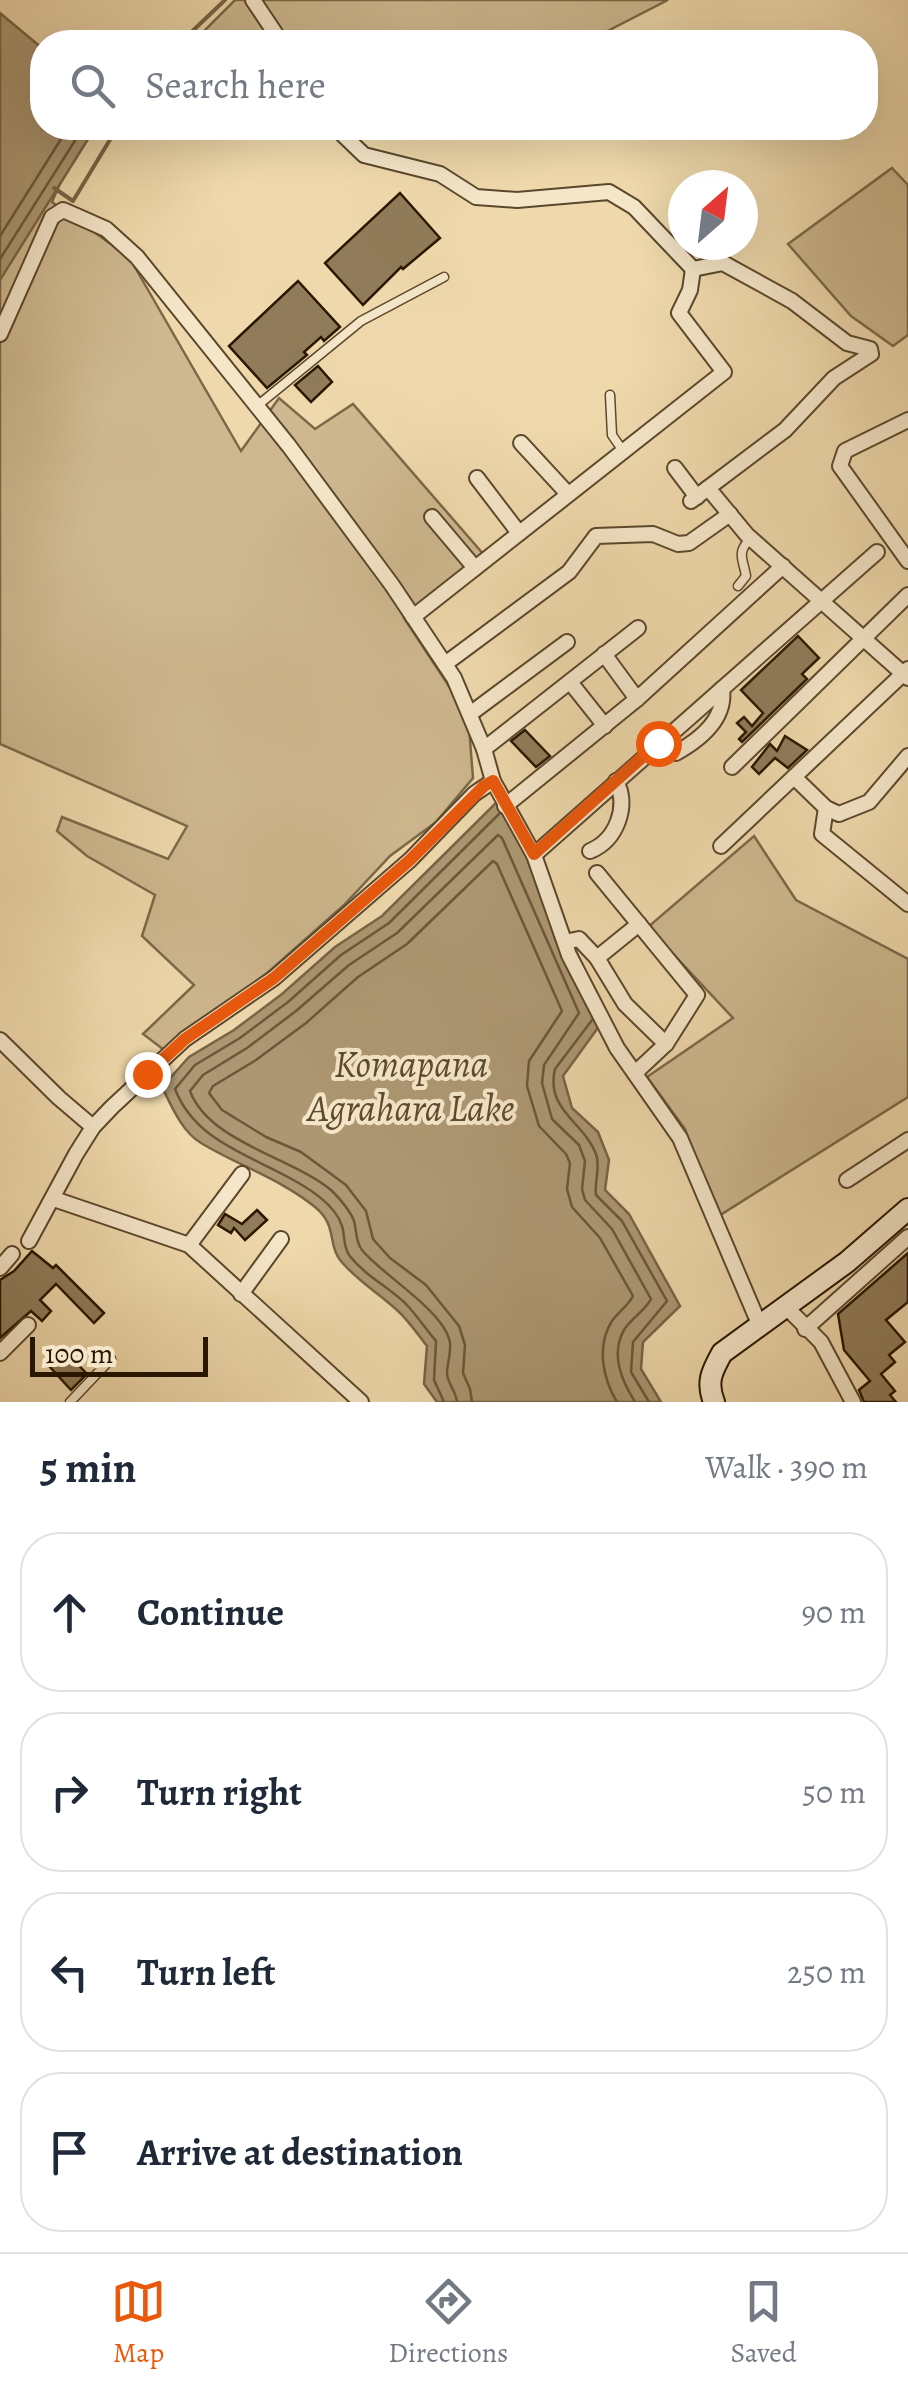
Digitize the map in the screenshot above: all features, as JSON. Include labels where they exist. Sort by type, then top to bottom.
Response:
[{"type":"street","points":[[253,0],[273,30]]},
{"type":"street","points":[[348,140],[364,155],[440,174],[476,197],[517,200],[609,192],[634,206],[693,269]]},
{"type":"street","points":[[0,334],[52,217],[63,210],[106,230],[137,257],[258,406],[445,664],[470,714],[493,781],[534,854],[565,942],[592,1000],[617,1048],[680,1138],[760,1326]]},
{"type":"street","points":[[693,269],[723,263],[792,301],[846,343],[870,349],[871,354],[834,378],[784,430],[699,495]]},
{"type":"street","points":[[413,617],[724,372],[678,313],[690,290],[693,269]]},
{"type":"street","points":[[908,420],[845,451],[840,466],[908,561]]},
{"type":"street","points":[[522,443],[568,494]]},
{"type":"street","points":[[675,468],[699,495],[730,514],[821,604],[906,674],[720,846]]},
{"type":"street","points":[[477,478],[520,533]]},
{"type":"street","points":[[445,664],[569,572],[596,536],[653,534],[678,544],[690,543],[730,514]]},
{"type":"street","points":[[432,517],[475,568]]},
{"type":"street","points":[[534,854],[877,552]]},
{"type":"street","points":[[505,806],[638,699],[783,566]]},
{"type":"street","points":[[732,766],[908,595]]},
{"type":"street","points":[[484,749],[638,628]]},
{"type":"street","points":[[470,714],[567,642]]},
{"type":"street","points":[[604,654],[638,699]]},
{"type":"street","points":[[570,682],[604,726]]},
{"type":"street","points":[[658,743],[667,752],[676,753],[700,736],[720,715],[724,704],[722,689]]},
{"type":"street","points":[[794,777],[826,808],[839,814],[868,802],[908,756]]},
{"type":"street","points":[[29,1242],[93,1127],[185,1039],[274,978],[410,860],[474,794],[493,781]]},
{"type":"street","points":[[590,851],[618,823],[621,800],[616,781]]},
{"type":"street","points":[[826,808],[822,834],[908,904]]},
{"type":"street","points":[[598,873],[697,996],[666,1044],[636,1073]]},
{"type":"street","points":[[597,958],[639,924]]},
{"type":"street","points":[[565,942],[579,938],[597,958],[625,1004],[666,1044]]},
{"type":"street","points":[[592,1000],[613,984]]},
{"type":"street","points":[[0,1040],[93,1127]]},
{"type":"street","points":[[848,1180],[908,1140]]},
{"type":"street","points":[[189,1245],[242,1174]]},
{"type":"street","points":[[54,1199],[189,1245],[362,1402]]},
{"type":"street","points":[[714,1402],[710,1373],[722,1354],[848,1262],[908,1208]]},
{"type":"street","points":[[805,1329],[908,1237]]},
{"type":"street","points":[[241,1294],[281,1239]]},
{"type":"street","points":[[0,1268],[12,1254]]},
{"type":"street","points":[[786,1307],[821,1342],[854,1402]]},
{"type":"street","points":[[0,1352],[28,1325]]},
{"type":"lane","points":[[258,406],[361,321],[444,277]]},
{"type":"lane","points":[[610,395],[612,435],[623,451]]},
{"type":"lane","points":[[738,586],[746,576],[740,556],[742,547],[751,538]]},
{"type":"lane","points":[[70,1402],[111,1359]]},
{"type":"shaded area","points":[[235,0],[668,0],[609,30],[205,30]]},
{"type":"shaded area","points":[[0,33],[30,101],[30,140],[79,140],[52,202],[129,257],[241,451],[279,398],[315,429],[353,404],[485,556],[404,618],[468,715],[473,778],[436,822],[390,856],[344,905],[256,983],[164,1050],[143,1034],[194,985],[142,936],[155,895],[87,856],[57,831],[62,817],[168,859],[187,826],[0,744]]},
{"type":"shaded area","points":[[892,168],[908,185],[908,335],[893,346],[851,316],[788,244]]},
{"type":"shaded area","points":[[754,836],[796,900],[908,959],[908,1097],[717,1217],[685,1129],[647,1077],[733,1018],[648,927]]},
{"type":"water","points":[[0,13],[30,38],[30,140],[88,140],[0,280]]},
{"type":"water","name":"Komapana Agrahara Lake","points":[[507,792],[605,1018],[563,1076],[572,1108],[598,1132],[609,1160],[605,1190],[629,1214],[680,1306],[643,1342],[641,1369],[661,1402],[437,1402],[424,1384],[427,1346],[402,1315],[340,1260],[322,1214],[288,1188],[194,1138],[162,1087],[189,1057],[234,1030],[335,947],[382,916]]},
{"type":"building","points":[[400,193],[440,238],[401,267],[363,305],[325,263]]},
{"type":"building","points":[[298,281],[340,327],[324,341],[321,337],[304,352],[307,355],[267,388],[229,346]]},
{"type":"building","points":[[318,366],[332,382],[311,402],[295,385]]},
{"type":"building","points":[[798,636],[819,658],[802,674],[807,679],[742,742],[739,739],[746,732],[737,723],[744,717],[752,726],[763,713],[741,690]]},
{"type":"building","points":[[525,730],[550,756],[536,767],[511,741]]},
{"type":"building","points":[[785,736],[807,750],[788,768],[775,758],[759,774],[752,767],[770,744],[777,751]]},
{"type":"building","points":[[257,1210],[267,1220],[245,1240],[234,1228],[231,1233],[218,1225],[225,1214],[242,1224]]},
{"type":"building","points":[[32,1251],[53,1268],[56,1265],[104,1313],[94,1323],[56,1284],[40,1300],[51,1311],[42,1321],[31,1311],[0,1338],[0,1280]]},
{"type":"building","points":[[908,1253],[908,1302],[886,1320],[905,1342],[889,1355],[895,1362],[881,1374],[895,1391],[890,1395],[896,1402],[864,1402],[859,1390],[870,1381],[844,1350],[838,1314]]},
{"type":"building","points":[[66,1352],[87,1374],[71,1390],[50,1367]]},
{"type":"waterway","points":[[194,30],[225,0]]},
{"type":"waterway","points":[[54,188],[73,201],[110,140]]},
{"type":"route","points":[[147,1074],[185,1039],[274,978],[410,860],[484,786],[493,781],[534,854],[658,743]]}]
